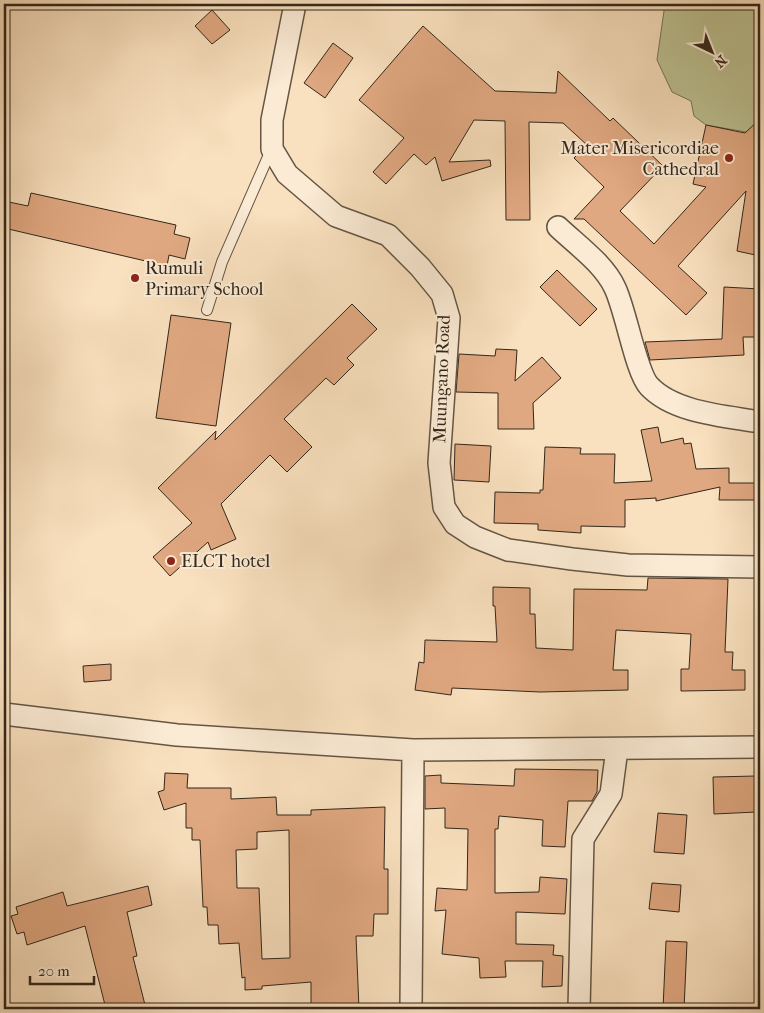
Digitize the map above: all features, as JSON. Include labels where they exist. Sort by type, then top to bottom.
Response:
[{"type":"street","points":[[272,149],[272,120],[295,4]]},
{"type":"street","name":"Muungano Road","points":[[272,149],[287,174],[336,216],[388,235],[420,267],[442,294],[449,318],[439,463],[444,507],[455,524],[475,537],[508,550],[572,560],[628,565],[760,567]]},
{"type":"street","points":[[558,227],[596,262],[614,286],[625,312],[643,376],[648,385],[663,397],[701,412],[760,422]]},
{"type":"street","points":[[4,714],[177,735],[414,750],[760,747]]},
{"type":"street","points":[[579,1009],[583,839],[611,794],[617,749]]},
{"type":"street","points":[[411,1009],[414,750]]},
{"type":"lane","points":[[207,310],[222,262],[272,149]]},
{"type":"green space","points":[[665,4],[759,4],[760,120],[746,132],[706,125],[694,116],[691,101],[672,92],[657,60]]},
{"type":"building","points":[[212,10],[230,30],[212,44],[195,26]]},
{"type":"building","points":[[423,26],[495,91],[556,93],[558,71],[610,121],[613,118],[663,166],[620,211],[654,244],[706,187],[693,184],[706,125],[745,133],[760,119],[760,256],[737,251],[746,191],[678,266],[707,293],[686,315],[584,219],[574,219],[604,187],[574,158],[587,145],[563,123],[529,122],[530,220],[506,220],[505,121],[474,120],[449,162],[490,160],[491,166],[442,181],[435,157],[426,165],[414,154],[386,184],[373,172],[404,138],[359,100]]},
{"type":"building","points":[[333,43],[353,58],[325,98],[304,83]]},
{"type":"building","points":[[31,193],[176,225],[174,234],[190,238],[185,259],[169,255],[167,266],[4,228],[4,201],[28,206]]},
{"type":"building","points":[[557,270],[597,309],[580,326],[540,287]]},
{"type":"building","points":[[724,287],[760,289],[760,337],[743,337],[744,355],[650,360],[645,342],[722,339]]},
{"type":"building","points":[[352,304],[377,329],[347,358],[354,365],[334,385],[326,378],[284,419],[312,447],[287,472],[270,455],[221,504],[236,539],[211,550],[208,542],[170,576],[153,557],[192,523],[158,488],[216,431],[215,440]]},
{"type":"building","points":[[171,315],[231,323],[216,426],[156,418]]},
{"type":"building","points":[[496,349],[517,350],[515,381],[542,357],[561,378],[533,403],[534,429],[498,429],[498,393],[456,392],[459,354],[495,356]]},
{"type":"building","points":[[658,427],[661,443],[683,438],[684,444],[691,443],[696,469],[729,468],[729,483],[760,483],[760,500],[719,500],[720,487],[656,501],[656,498],[625,500],[625,527],[581,526],[581,533],[538,530],[538,524],[494,523],[495,492],[540,493],[540,490],[543,490],[545,447],[581,448],[580,454],[615,454],[614,483],[652,481],[641,430]]},
{"type":"building","points":[[455,444],[491,446],[489,482],[454,480]]},
{"type":"building","points":[[648,578],[728,579],[725,652],[733,652],[732,670],[745,670],[745,690],[681,691],[681,669],[689,669],[691,634],[616,630],[613,670],[628,670],[628,690],[540,692],[452,688],[451,695],[415,690],[419,662],[424,663],[425,640],[497,642],[493,587],[530,588],[530,614],[535,614],[536,648],[573,650],[574,589],[647,590]]},
{"type":"building","points":[[111,664],[111,680],[84,682],[83,666]]},
{"type":"building","points":[[515,769],[598,770],[597,792],[592,801],[568,801],[565,847],[542,846],[543,820],[499,816],[498,829],[495,829],[495,893],[539,892],[540,877],[567,879],[565,914],[516,912],[516,944],[554,945],[553,955],[563,956],[562,986],[542,987],[543,961],[505,961],[506,977],[480,978],[479,958],[442,954],[446,910],[435,911],[437,888],[467,890],[468,829],[445,828],[445,808],[425,809],[425,776],[441,775],[441,783],[514,786]]},
{"type":"building","points":[[165,773],[188,774],[187,788],[231,788],[231,799],[276,797],[277,815],[311,815],[311,810],[385,807],[384,869],[388,869],[388,914],[374,914],[373,936],[356,936],[359,1009],[311,1009],[311,982],[262,986],[262,989],[245,990],[245,977],[242,978],[239,943],[219,944],[218,925],[208,925],[207,907],[203,907],[200,840],[192,840],[192,828],[186,828],[186,803],[164,810],[158,792],[164,790]],"holes":[[[289,830],[290,958],[262,959],[259,888],[237,888],[236,850],[257,849],[257,832]]]},
{"type":"building","points":[[756,776],[757,812],[714,814],[713,777]]},
{"type":"building","points":[[658,813],[687,815],[684,854],[654,852]]},
{"type":"building","points":[[652,883],[681,885],[679,912],[649,909]]},
{"type":"building","points":[[148,886],[152,905],[127,912],[137,956],[133,957],[146,1009],[106,1009],[85,926],[27,945],[24,932],[17,934],[11,916],[18,914],[16,907],[63,892],[67,906]]},
{"type":"building","points":[[666,941],[687,942],[684,1009],[663,1009]]},
{"type":"place","name":"Mater Misericordiae Cathedral","points":[[729,158]]},
{"type":"place","name":"Rumuli Primary School","points":[[135,278]]},
{"type":"place","name":"ELCT hotel","points":[[171,561]]}]
